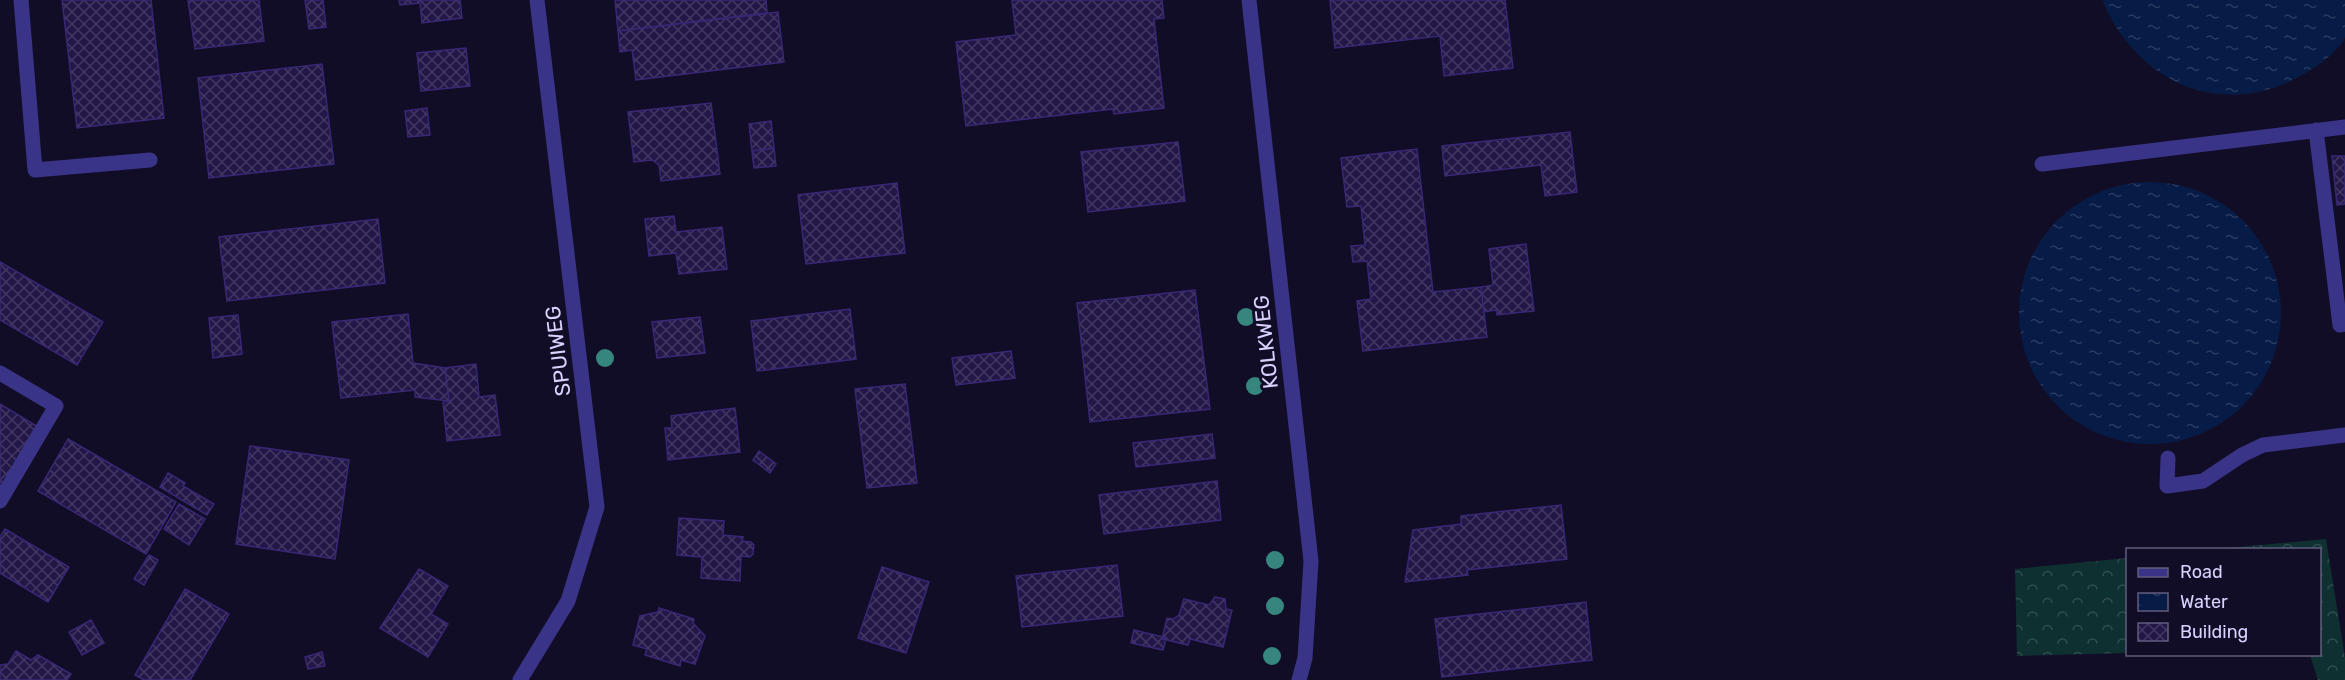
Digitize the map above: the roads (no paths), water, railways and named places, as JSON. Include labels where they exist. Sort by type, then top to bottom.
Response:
[{"type":"street","points":[[21,0],[35,170],[150,160]]},
{"type":"street","name":"SPUIWEG","points":[[520,680],[568,602],[597,507],[537,0]]},
{"type":"street","name":"KOLKWEG","points":[[1249,0],[1311,561],[1305,658],[1299,680]]},
{"type":"street","points":[[2042,164],[2345,127]]},
{"type":"street","points":[[2316,130],[2340,325],[2345,324]]},
{"type":"street","points":[[0,373],[56,406],[0,501]]},
{"type":"street","points":[[2168,458],[2167,486],[2203,481],[2242,455],[2263,445],[2345,435]]},
{"type":"water","points":[[2102,0],[2345,0],[2345,37],[2337,49],[2319,64],[2300,76],[2270,89],[2240,94],[2211,93],[2184,85],[2158,72],[2136,52],[2117,28]]},
{"type":"water","points":[[2150,182],[2176,184],[2200,192],[2223,204],[2243,220],[2259,240],[2271,263],[2279,287],[2281,313],[2279,339],[2271,363],[2259,386],[2243,406],[2223,422],[2200,434],[2176,442],[2150,444],[2124,442],[2100,434],[2077,422],[2057,406],[2041,386],[2029,363],[2021,339],[2019,313],[2021,287],[2029,263],[2041,240],[2057,220],[2077,204],[2100,192],[2124,184]]}]
